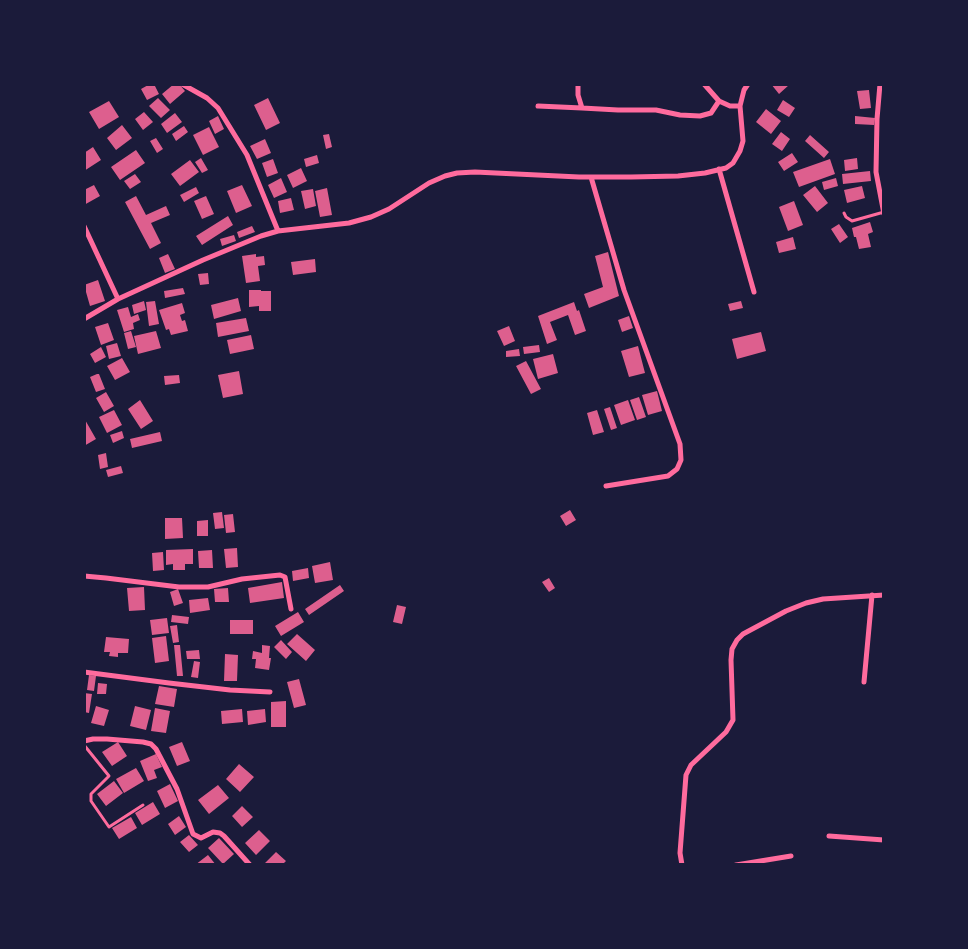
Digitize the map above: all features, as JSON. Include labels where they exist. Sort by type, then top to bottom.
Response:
[{"type":"street","points":[[182,84],[207,98],[218,108],[247,155],[278,231]]},
{"type":"street","points":[[578,84],[578,95],[582,108]]},
{"type":"street","points":[[704,84],[719,101],[730,106],[740,106]]},
{"type":"street","points":[[84,319],[118,299],[261,236],[278,231],[348,223],[371,217],[389,209],[429,183],[457,173],[591,177],[678,176],[726,168],[733,163],[743,141],[740,106],[748,84]]},
{"type":"street","points":[[880,84],[876,172],[884,213]]},
{"type":"street","points":[[538,106],[656,110],[700,116],[711,113],[719,101]]},
{"type":"street","points":[[719,169],[754,292]]},
{"type":"street","points":[[591,177],[624,290],[680,444],[681,460],[668,476],[606,486]]},
{"type":"street","points":[[84,226],[118,299]]},
{"type":"street","points":[[84,576],[178,587],[208,587],[242,579],[280,574],[285,577],[291,609]]},
{"type":"street","points":[[864,682],[872,595]]},
{"type":"street","points":[[682,865],[680,853],[686,775],[691,765],[726,732],[733,720],[731,660],[732,649],[737,639],[786,611],[806,603],[823,599],[884,595]]},
{"type":"street","points":[[84,672],[230,690],[270,692]]},
{"type":"street","points":[[84,743],[93,739],[107,739],[151,744],[156,749],[177,789],[193,834],[201,838],[213,832],[220,833],[250,865]]},
{"type":"street","points":[[829,836],[884,840]]},
{"type":"street","points":[[736,865],[791,856]]},
{"type":"lane","points":[[844,213],[852,221],[884,213]]},
{"type":"lane","points":[[84,743],[109,776],[91,794],[91,801],[110,827],[143,805]]},
{"type":"building","points":[[154,84],[159,94],[147,100],[141,89]]},
{"type":"building","points":[[174,84],[179,84],[185,91],[170,104],[162,94]]},
{"type":"building","points":[[771,84],[788,84],[789,85],[779,94]]},
{"type":"building","points":[[869,90],[871,108],[860,109],[857,91]]},
{"type":"building","points":[[158,98],[170,110],[161,118],[149,106]]},
{"type":"building","points":[[268,98],[280,123],[266,130],[254,105]]},
{"type":"building","points":[[783,100],[795,108],[789,117],[777,110]]},
{"type":"building","points":[[109,101],[119,117],[99,129],[89,112]]},
{"type":"building","points":[[766,109],[781,121],[771,134],[756,122]]},
{"type":"building","points":[[144,112],[153,122],[143,130],[135,119]]},
{"type":"building","points":[[175,113],[182,122],[167,133],[161,124]]},
{"type":"building","points":[[218,116],[224,129],[215,134],[209,121]]},
{"type":"building","points":[[855,116],[875,118],[874,125],[855,124]]},
{"type":"building","points":[[122,125],[132,138],[116,150],[107,138]]},
{"type":"building","points":[[184,126],[188,132],[176,141],[172,134]]},
{"type":"building","points":[[209,127],[219,147],[203,155],[193,135]]},
{"type":"building","points":[[781,132],[790,139],[782,151],[772,144]]},
{"type":"building","points":[[329,134],[332,147],[326,149],[323,135]]},
{"type":"building","points":[[810,135],[829,152],[824,158],[805,141]]},
{"type":"building","points":[[156,138],[163,149],[157,153],[150,141]]},
{"type":"building","points":[[265,139],[271,153],[257,159],[250,146]]},
{"type":"building","points":[[93,147],[101,160],[84,171],[84,153]]},
{"type":"building","points":[[136,150],[145,163],[120,180],[111,167]]},
{"type":"building","points":[[792,153],[798,162],[784,171],[778,162]]},
{"type":"building","points":[[317,155],[319,163],[306,167],[304,159]]},
{"type":"building","points":[[201,158],[208,170],[202,173],[195,162]]},
{"type":"building","points":[[857,158],[858,169],[845,171],[844,160]]},
{"type":"building","points":[[273,159],[278,173],[267,177],[262,163]]},
{"type":"building","points":[[830,159],[835,174],[799,187],[793,172]]},
{"type":"building","points":[[190,160],[199,172],[180,186],[171,174]]},
{"type":"building","points":[[301,168],[307,181],[293,188],[287,175]]},
{"type":"building","points":[[870,171],[871,181],[843,184],[842,174]]},
{"type":"building","points":[[135,174],[141,182],[130,189],[124,181]]},
{"type":"building","points":[[281,178],[287,192],[274,198],[268,185]]},
{"type":"building","points":[[836,178],[838,186],[824,190],[822,182]]},
{"type":"building","points":[[94,185],[100,196],[84,205],[84,190]]},
{"type":"building","points":[[242,185],[252,206],[236,213],[227,191]]},
{"type":"building","points":[[815,186],[828,203],[817,212],[803,195]]},
{"type":"building","points":[[862,186],[865,198],[847,203],[844,190]]},
{"type":"building","points":[[196,187],[199,193],[184,202],[180,195]]},
{"type":"building","points":[[327,188],[332,215],[320,217],[315,191]]},
{"type":"building","points":[[313,189],[316,206],[305,209],[301,191]]},
{"type":"building","points":[[136,196],[146,215],[166,206],[170,215],[151,223],[161,243],[150,249],[125,202]]},
{"type":"building","points":[[206,196],[214,214],[202,219],[194,201]]},
{"type":"building","points":[[291,198],[294,210],[280,213],[278,201]]},
{"type":"building","points":[[794,201],[803,225],[788,231],[779,207]]},
{"type":"building","points":[[228,216],[233,225],[202,245],[196,236]]},
{"type":"building","points":[[870,222],[873,232],[868,234],[871,247],[859,249],[852,228]]},
{"type":"building","points":[[839,224],[848,237],[840,243],[831,229]]},
{"type":"building","points":[[252,226],[255,232],[239,238],[237,232]]},
{"type":"building","points":[[234,235],[236,241],[222,246],[220,239]]},
{"type":"building","points":[[793,237],[796,249],[779,253],[776,242]]},
{"type":"building","points":[[608,252],[619,296],[589,308],[584,294],[603,287],[595,256]]},
{"type":"building","points":[[168,254],[175,269],[165,273],[159,258]]},
{"type":"building","points":[[256,254],[256,257],[264,256],[265,265],[258,266],[260,281],[246,283],[242,256]]},
{"type":"building","points":[[315,259],[316,272],[293,275],[291,262]]},
{"type":"building","points":[[208,273],[209,284],[200,285],[198,274]]},
{"type":"building","points":[[98,280],[105,301],[90,306],[84,285]]},
{"type":"building","points":[[183,288],[185,294],[165,298],[164,291]]},
{"type":"building","points":[[249,290],[271,291],[271,311],[259,311],[259,306],[249,307]]},
{"type":"building","points":[[238,298],[241,311],[214,319],[211,305]]},
{"type":"building","points":[[144,301],[146,310],[134,314],[132,305]]},
{"type":"building","points":[[155,301],[159,324],[149,326],[146,302]]},
{"type":"building","points":[[741,301],[743,308],[730,311],[728,304]]},
{"type":"building","points":[[574,302],[586,331],[575,335],[568,315],[550,322],[557,340],[547,344],[538,316]]},
{"type":"building","points":[[182,303],[185,313],[180,315],[182,321],[185,320],[188,331],[171,335],[169,329],[166,330],[159,310]]},
{"type":"building","points":[[128,307],[131,317],[138,314],[140,320],[133,323],[134,329],[124,332],[117,310]]},
{"type":"building","points":[[629,316],[633,328],[622,332],[618,320]]},
{"type":"building","points":[[246,318],[249,331],[218,337],[216,323]]},
{"type":"building","points":[[108,323],[114,340],[101,345],[95,327]]},
{"type":"building","points":[[509,326],[515,341],[504,346],[497,331]]},
{"type":"building","points":[[131,331],[136,347],[128,349],[124,333]]},
{"type":"building","points":[[156,331],[161,348],[138,354],[134,336]]},
{"type":"building","points":[[761,332],[766,351],[737,359],[732,339]]},
{"type":"building","points":[[251,335],[254,349],[230,354],[227,340]]},
{"type":"building","points":[[117,343],[121,356],[109,359],[106,346]]},
{"type":"building","points":[[539,345],[540,352],[524,354],[523,347]]},
{"type":"building","points":[[638,346],[645,373],[629,377],[621,351]]},
{"type":"building","points":[[101,347],[106,357],[95,363],[90,354]]},
{"type":"building","points":[[519,349],[520,356],[506,357],[506,351]]},
{"type":"building","points":[[553,354],[558,373],[538,379],[533,359]]},
{"type":"building","points":[[122,358],[130,372],[115,380],[107,366]]},
{"type":"building","points":[[526,361],[541,389],[531,394],[516,366]]},
{"type":"building","points":[[239,371],[243,394],[223,398],[218,375]]},
{"type":"building","points":[[97,374],[105,389],[96,392],[90,377]]},
{"type":"building","points":[[179,375],[180,383],[165,385],[164,376]]},
{"type":"building","points":[[657,391],[662,411],[648,415],[642,395]]},
{"type":"building","points":[[106,392],[114,406],[104,412],[96,398]]},
{"type":"building","points":[[639,397],[646,417],[637,420],[630,400]]},
{"type":"building","points":[[140,400],[153,421],[141,429],[128,409]]},
{"type":"building","points":[[628,400],[635,420],[621,425],[614,405]]},
{"type":"building","points":[[610,407],[617,428],[611,430],[604,409]]},
{"type":"building","points":[[114,410],[122,425],[107,433],[99,417]]},
{"type":"building","points":[[597,410],[604,432],[593,435],[587,413]]},
{"type":"building","points":[[84,418],[96,439],[84,446]]},
{"type":"building","points":[[122,431],[124,438],[113,443],[110,435]]},
{"type":"building","points":[[160,432],[162,441],[132,448],[130,439]]},
{"type":"building","points":[[106,453],[108,467],[100,469],[98,455]]},
{"type":"building","points":[[121,466],[123,473],[108,477],[106,470]]},
{"type":"building","points":[[570,510],[576,520],[566,526],[560,516]]},
{"type":"building","points":[[222,512],[224,528],[215,529],[213,513]]},
{"type":"building","points":[[233,514],[235,532],[226,533],[224,515]]},
{"type":"building","points":[[165,518],[182,518],[183,538],[165,539]]},
{"type":"building","points":[[208,520],[208,536],[197,536],[197,521]]},
{"type":"building","points":[[237,548],[238,567],[226,568],[224,549]]},
{"type":"building","points":[[193,549],[193,564],[185,564],[185,570],[173,570],[173,564],[166,565],[166,550]]},
{"type":"building","points":[[212,550],[213,568],[199,568],[198,551]]},
{"type":"building","points":[[163,552],[164,570],[153,571],[152,553]]},
{"type":"building","points":[[330,562],[333,580],[315,583],[312,566]]},
{"type":"building","points":[[308,568],[309,578],[293,581],[292,571]]},
{"type":"building","points":[[549,578],[555,588],[549,592],[542,582]]},
{"type":"building","points":[[282,582],[284,598],[250,603],[248,588]]},
{"type":"building","points":[[340,585],[344,591],[309,615],[305,609]]},
{"type":"building","points":[[144,587],[145,610],[129,611],[127,588]]},
{"type":"building","points":[[228,588],[229,602],[215,602],[214,589]]},
{"type":"building","points":[[178,589],[183,603],[174,606],[170,592]]},
{"type":"building","points":[[208,598],[210,610],[190,613],[189,600]]},
{"type":"building","points":[[397,605],[406,607],[402,624],[393,622]]},
{"type":"building","points":[[298,612],[304,622],[281,636],[275,626]]},
{"type":"building","points":[[172,615],[189,617],[188,624],[171,622]]},
{"type":"building","points":[[167,618],[169,633],[152,635],[150,620]]},
{"type":"building","points":[[230,620],[253,620],[253,634],[230,634]]},
{"type":"building","points":[[177,625],[179,642],[173,643],[170,626]]},
{"type":"building","points":[[297,634],[315,650],[306,661],[287,644]]},
{"type":"building","points":[[166,636],[169,661],[155,663],[152,638]]},
{"type":"building","points":[[106,637],[129,639],[128,653],[118,653],[118,657],[109,656],[110,652],[104,652]]},
{"type":"building","points":[[281,640],[292,652],[286,659],[274,647]]},
{"type":"building","points":[[174,645],[180,645],[183,676],[177,676]]},
{"type":"building","points":[[262,645],[270,646],[269,670],[255,668],[256,659],[252,659],[253,651],[262,653]]},
{"type":"building","points":[[199,650],[200,659],[187,659],[186,651]]},
{"type":"building","points":[[225,654],[238,655],[237,681],[224,681]]},
{"type":"building","points":[[194,661],[200,662],[198,678],[191,677]]},
{"type":"building","points":[[89,675],[96,676],[94,691],[87,690]]},
{"type":"building","points":[[299,679],[306,705],[294,708],[287,682]]},
{"type":"building","points":[[98,683],[107,684],[106,694],[97,694]]},
{"type":"building","points":[[159,686],[177,689],[174,707],[155,704]]},
{"type":"building","points":[[84,693],[92,694],[89,713],[84,712]]},
{"type":"building","points":[[286,701],[286,727],[271,727],[271,702]]},
{"type":"building","points":[[96,706],[109,710],[104,726],[91,723]]},
{"type":"building","points":[[135,706],[151,710],[146,730],[130,726]]},
{"type":"building","points":[[155,708],[170,711],[166,733],[151,731]]},
{"type":"building","points":[[242,709],[243,722],[222,724],[221,711]]},
{"type":"building","points":[[265,709],[266,722],[248,725],[247,711]]},
{"type":"building","points":[[118,742],[127,756],[112,766],[102,752]]},
{"type":"building","points":[[182,742],[190,761],[177,766],[169,747]]},
{"type":"building","points":[[156,754],[162,767],[154,770],[157,778],[148,781],[140,761]]},
{"type":"building","points":[[239,764],[254,777],[240,792],[226,779]]},
{"type":"building","points":[[136,768],[144,781],[124,793],[116,779]]},
{"type":"building","points":[[114,781],[123,793],[106,806],[97,794]]},
{"type":"building","points":[[170,784],[178,801],[165,808],[157,791]]},
{"type":"building","points":[[218,785],[229,798],[209,814],[198,800]]},
{"type":"building","points":[[153,802],[160,814],[142,825],[135,813]]},
{"type":"building","points":[[242,806],[253,817],[242,827],[232,816]]},
{"type":"building","points":[[179,816],[186,827],[175,835],[168,824]]},
{"type":"building","points":[[131,817],[137,828],[119,839],[112,828]]},
{"type":"building","points":[[259,830],[270,841],[256,855],[245,843]]},
{"type":"building","points":[[189,835],[198,845],[189,852],[180,842]]},
{"type":"building","points":[[219,838],[234,854],[223,864],[208,848]]},
{"type":"building","points":[[276,852],[286,861],[282,865],[263,865]]},
{"type":"building","points":[[208,855],[216,865],[195,865]]}]
